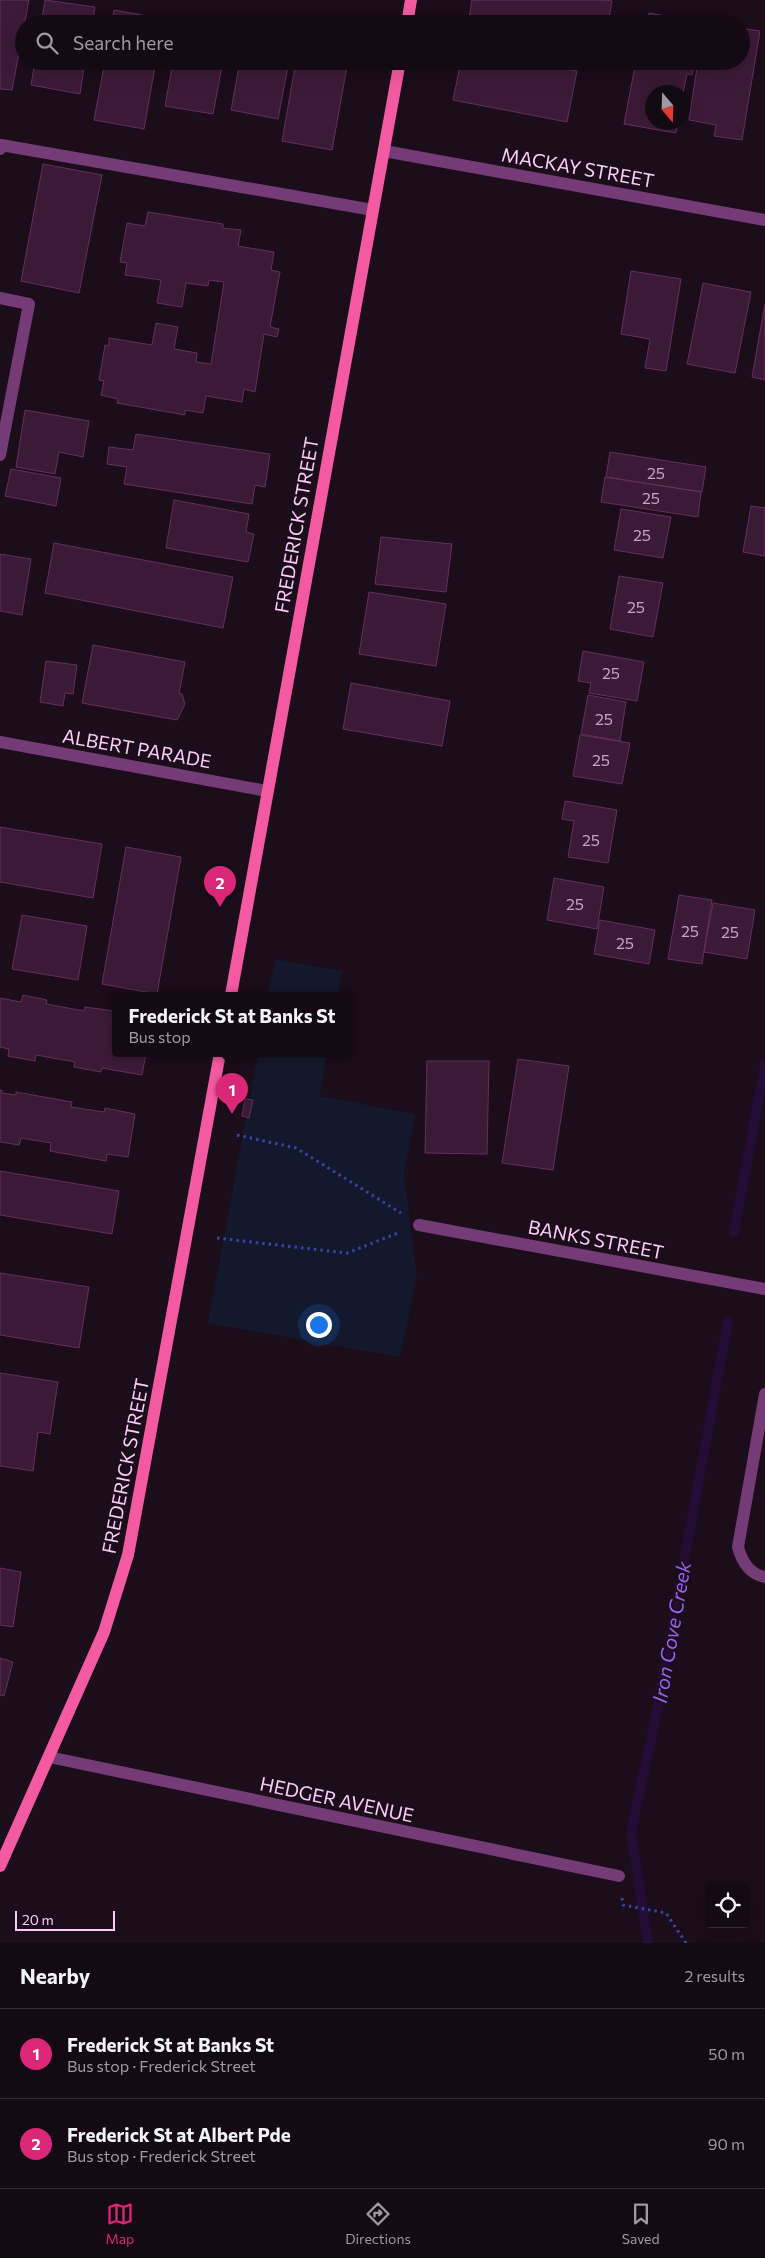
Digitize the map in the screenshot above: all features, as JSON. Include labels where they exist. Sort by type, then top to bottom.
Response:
[{"type":"main road","points":[[408,15],[411,0]]},
{"type":"main road","name":"FREDERICK STREET","points":[[231,992],[398,70]]},
{"type":"main road","name":"FREDERICK STREET","points":[[0,1866],[104,1632],[128,1555],[219,1057]]},
{"type":"street","points":[[0,149],[1,145],[373,210]]},
{"type":"street","name":"MACKAY STREET","points":[[384,151],[765,220]]},
{"type":"street","points":[[0,298],[29,304],[0,455]]},
{"type":"street","name":"ALBERT PARADE","points":[[0,742],[267,791]]},
{"type":"street","name":"BANKS STREET","points":[[419,1225],[765,1290]]},
{"type":"street","points":[[765,1394],[738,1547],[742,1563],[758,1576],[765,1577]]},
{"type":"street","name":"HEDGER AVENUE","points":[[49,1757],[619,1876]]},
{"type":"path","points":[[237,1135],[296,1148],[419,1225]]},
{"type":"path","points":[[218,1238],[347,1253],[419,1225]]},
{"type":"path","points":[[623,1905],[666,1913],[686,1943]]},
{"type":"shaded area","points":[[275,959],[342,971],[338,992],[269,992]]},
{"type":"shaded area","points":[[257,1057],[326,1057],[320,1096],[415,1114],[404,1175],[417,1277],[400,1357],[208,1323]]},
{"type":"building","points":[[0,0],[29,0],[26,15],[15,15],[16,70],[12,90],[0,89]]},
{"type":"building","points":[[45,0],[95,7],[94,15],[42,15]]},
{"type":"building","points":[[472,0],[612,1],[610,15],[470,15]]},
{"type":"building","points":[[114,10],[142,15],[113,15]]},
{"type":"building","points":[[750,29],[760,31],[742,140],[714,136],[716,125],[690,120],[697,70],[750,70]]},
{"type":"building","points":[[34,70],[84,70],[80,94],[31,85]]},
{"type":"building","points":[[103,70],[154,70],[144,129],[94,120]]},
{"type":"building","points":[[171,70],[221,70],[213,114],[165,106]]},
{"type":"building","points":[[238,70],[287,70],[278,119],[231,110]]},
{"type":"building","points":[[294,70],[346,70],[332,150],[282,141]]},
{"type":"building","points":[[459,70],[577,71],[567,122],[453,100]]},
{"type":"building","points":[[634,70],[693,70],[692,75],[687,74],[685,85],[645,85],[645,128],[624,124]]},
{"type":"building","points":[[659,130],[677,130],[676,133]]},
{"type":"building","points":[[43,164],[102,175],[79,293],[21,281]]},
{"type":"building","points":[[148,212],[223,224],[223,228],[241,230],[238,246],[274,252],[271,270],[280,272],[270,327],[279,329],[277,337],[264,334],[255,392],[244,389],[242,402],[206,396],[203,413],[185,410],[185,415],[117,403],[118,399],[101,395],[104,381],[99,380],[105,345],[109,346],[109,338],[152,345],[156,323],[178,327],[174,349],[197,353],[196,362],[211,364],[224,282],[209,280],[208,286],[186,283],[182,307],[157,303],[161,280],[125,275],[127,263],[120,262],[127,223],[145,226]]},
{"type":"building","points":[[631,271],[681,279],[666,371],[645,368],[650,339],[621,334]]},
{"type":"building","points":[[703,283],[751,292],[735,373],[687,364]]},
{"type":"building","points":[[765,304],[765,380],[752,377]]},
{"type":"building","points":[[25,410],[89,421],[83,457],[59,452],[55,474],[16,467]]},
{"type":"building","points":[[136,434],[270,454],[265,487],[255,485],[252,504],[124,484],[127,467],[107,464],[109,447],[133,450]]},
{"type":"building","points":[[610,452],[706,467],[702,492],[606,477]]},
{"type":"building","points":[[11,469],[61,478],[56,506],[5,496]]},
{"type":"building","points":[[605,477],[701,492],[698,517],[601,502]]},
{"type":"building","points":[[174,500],[249,514],[246,532],[254,534],[248,562],[166,548]]},
{"type":"building","points":[[751,506],[765,508],[765,556],[743,552]]},
{"type":"building","points":[[621,509],[671,517],[663,558],[614,550]]},
{"type":"building","points":[[381,537],[452,544],[446,592],[375,584]]},
{"type":"building","points":[[54,543],[233,577],[223,628],[45,593]]},
{"type":"building","points":[[0,554],[31,559],[22,615],[0,611]]},
{"type":"building","points":[[619,576],[663,583],[653,637],[610,629]]},
{"type":"building","points":[[369,592],[446,604],[436,666],[359,654]]},
{"type":"building","points":[[93,645],[185,662],[179,694],[182,694],[185,704],[177,720],[82,703]]},
{"type":"building","points":[[583,651],[644,662],[637,701],[589,693],[591,683],[578,681]]},
{"type":"building","points":[[46,661],[77,665],[73,694],[65,693],[63,706],[40,702]]},
{"type":"building","points":[[351,683],[450,701],[442,746],[343,729]]},
{"type":"building","points":[[588,695],[626,702],[620,741],[581,734]]},
{"type":"building","points":[[580,735],[630,743],[622,784],[573,776]]},
{"type":"building","points":[[565,801],[617,810],[608,863],[568,857],[574,821],[562,819]]},
{"type":"building","points":[[0,827],[102,844],[93,898],[0,882]]},
{"type":"building","points":[[126,847],[181,857],[157,992],[146,992],[102,984]]},
{"type":"building","points":[[554,878],[604,887],[597,929],[547,920]]},
{"type":"building","points":[[679,895],[712,900],[702,964],[668,959]]},
{"type":"building","points":[[713,903],[755,910],[747,959],[704,952]]},
{"type":"building","points":[[22,915],[87,926],[78,980],[12,969]]},
{"type":"building","points":[[600,920],[655,930],[649,964],[594,954]]},
{"type":"building","points":[[23,995],[47,1000],[46,1004],[84,1011],[85,1007],[112,1011],[112,1057],[145,1057],[142,1075],[102,1068],[101,1072],[74,1067],[75,1062],[36,1055],[35,1061],[8,1056],[9,1049],[0,1047],[0,998],[21,1002]]},
{"type":"building","points":[[518,1059],[569,1066],[553,1170],[502,1163]]},
{"type":"building","points":[[427,1061],[489,1061],[487,1154],[425,1153]]},
{"type":"building","points":[[0,1090],[2,1090],[2,1093],[16,1095],[16,1092],[72,1102],[71,1107],[104,1112],[105,1108],[135,1114],[128,1157],[107,1154],[106,1161],[50,1151],[51,1143],[21,1138],[19,1145],[0,1142]]},
{"type":"building","points":[[245,1099],[253,1100],[249,1118],[242,1116]]},
{"type":"building","points":[[0,1171],[119,1191],[112,1234],[0,1215]]},
{"type":"building","points":[[0,1273],[89,1287],[79,1348],[0,1335]]},
{"type":"building","points":[[0,1373],[58,1382],[50,1434],[38,1432],[33,1471],[0,1466]]},
{"type":"building","points":[[0,1568],[21,1572],[13,1627],[0,1625]]},
{"type":"building","points":[[0,1658],[13,1662],[4,1696],[0,1695]]},
{"type":"waterway","name":"Iron Cove Creek","points":[[734,1232],[765,1065]]},
{"type":"waterway","name":"Iron Cove Creek","points":[[648,1943],[631,1832],[654,1725],[728,1321]]},
{"type":"place","name":"Frederick St at Albert Pde","points":[[220,907]]},
{"type":"place","name":"Frederick St at Banks St","points":[[232,1114]]}]
